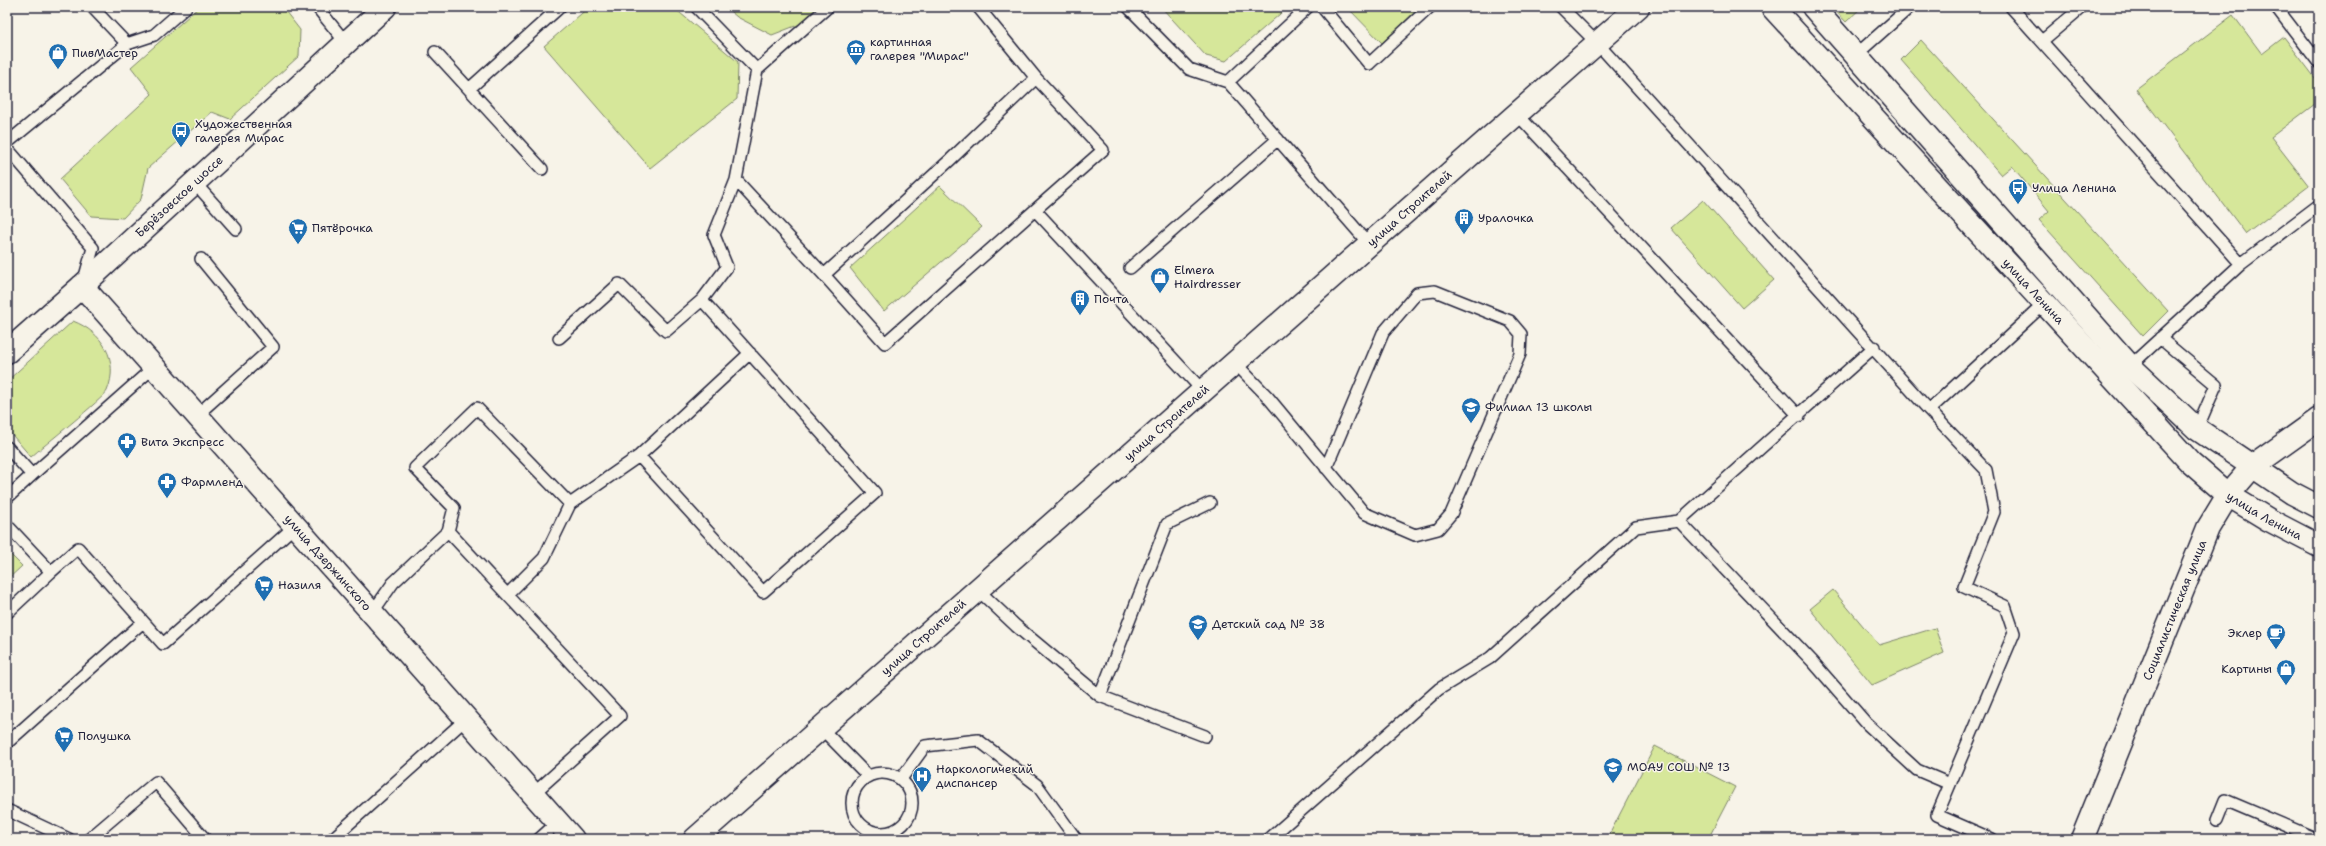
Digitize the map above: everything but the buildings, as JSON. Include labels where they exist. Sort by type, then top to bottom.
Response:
[{"type":"main road","name":"Берёзовское шоссе","points":[[7,352],[82,286],[385,7]]},
{"type":"main road","name":"улица Строителей","points":[[695,839],[1638,7]]},
{"type":"main road","name":"улица Ленина","points":[[1772,7],[2190,462],[2228,495],[2269,520],[2319,546]]},
{"type":"main road","name":"улица Ленина","points":[[1813,7],[1857,54],[2130,366],[2197,429],[2252,467],[2319,507]]},
{"type":"main road","name":"улица Дзержинского","points":[[82,286],[573,839]]},
{"type":"main road","name":"Социалистическая улица","points":[[2082,839],[2208,528],[2228,495],[2252,467],[2319,419]]},
{"type":"lane","points":[[92,7],[127,44]]},
{"type":"lane","points":[[7,143],[127,44],[154,35],[186,7]]},
{"type":"lane","points":[[317,7],[346,43]]},
{"type":"lane","points":[[469,89],[560,7]]},
{"type":"lane","points":[[696,7],[757,70]]},
{"type":"lane","points":[[559,338],[619,284],[666,331],[702,300],[727,267],[714,235],[736,180],[757,70],[828,7]]},
{"type":"lane","points":[[736,180],[885,343],[1103,150],[1036,78],[978,7]]},
{"type":"lane","points":[[1128,7],[1188,69],[1228,82],[1369,244]]},
{"type":"lane","points":[[1228,82],[1308,7]]},
{"type":"lane","points":[[1322,7],[1369,64],[1430,7]]},
{"type":"lane","points":[[1561,7],[1597,43],[1874,347],[1929,410],[1986,470],[1994,512],[1964,587],[2005,606],[2014,633],[1938,815],[1992,839]]},
{"type":"lane","points":[[1857,54],[1910,7]]},
{"type":"lane","points":[[2011,7],[2241,264]]},
{"type":"lane","points":[[2042,41],[2082,7]]},
{"type":"lane","points":[[2276,7],[2319,63]]},
{"type":"lane","points":[[435,52],[542,169]]},
{"type":"lane","points":[[824,275],[950,160],[1036,78]]},
{"type":"lane","points":[[1517,114],[1799,416]]},
{"type":"lane","points":[[1130,268],[1278,139]]},
{"type":"lane","points":[[7,148],[93,248],[82,286]]},
{"type":"lane","points":[[194,182],[236,229]]},
{"type":"lane","points":[[2130,366],[2241,264],[2319,205]]},
{"type":"lane","points":[[1035,210],[1203,391]]},
{"type":"lane","points":[[197,415],[273,347],[201,259]]},
{"type":"lane","points":[[1235,363],[1267,396],[1326,468],[1364,513],[1415,535],[1438,529],[1451,514],[1520,354],[1521,334],[1510,321],[1436,291],[1417,293],[1383,333],[1326,468]]},
{"type":"lane","points":[[639,456],[763,592],[875,493],[702,300]]},
{"type":"lane","points":[[1929,410],[2044,304]]},
{"type":"lane","points":[[2160,338],[2216,385],[2197,429]]},
{"type":"lane","points":[[1269,839],[1439,689],[1490,658],[1636,527],[1679,521],[1799,416],[1874,347]]},
{"type":"lane","points":[[508,594],[544,558],[570,504],[639,456],[750,353]]},
{"type":"lane","points":[[7,498],[154,367]]},
{"type":"lane","points":[[372,613],[393,583],[448,531],[454,508],[415,468],[477,408],[570,504]]},
{"type":"lane","points":[[7,447],[32,475]]},
{"type":"lane","points":[[1100,696],[1167,524],[1210,503]]},
{"type":"lane","points":[[1679,521],[1813,662],[1867,724],[1917,770],[1950,784]]},
{"type":"lane","points":[[7,525],[51,572]]},
{"type":"lane","points":[[7,613],[78,548],[163,644],[295,526]]},
{"type":"lane","points":[[448,531],[620,716],[533,794]]},
{"type":"lane","points":[[978,590],[1016,626],[1100,696],[1205,736]]},
{"type":"lane","points":[[7,743],[143,622]]},
{"type":"lane","points":[[332,839],[466,719]]},
{"type":"lane","points":[[821,728],[867,775]]},
{"type":"lane","points":[[901,779],[925,746],[978,740],[1037,785],[1076,839]]},
{"type":"lane","points":[[895,839],[900,827],[911,812],[911,794],[901,779],[884,772],[867,775],[853,790],[851,810],[862,827],[881,834],[900,827]]},
{"type":"lane","points":[[89,839],[156,782],[205,839]]},
{"type":"lane","points":[[2217,820],[2225,800],[2317,839]]},
{"type":"lane","points":[[7,810],[69,839]]},
{"type":"lane","points":[[539,839],[558,822]]},
{"type":"green space","points":[[199,7],[282,7],[300,30],[299,56],[230,119],[212,112],[148,168],[141,199],[123,218],[91,216],[60,179],[152,94],[131,67]]},
{"type":"green space","points":[[589,7],[673,7],[738,62],[737,99],[650,168],[544,46]]},
{"type":"green space","points":[[725,7],[821,7],[803,23],[772,35],[737,17]]},
{"type":"green space","points":[[1161,7],[1288,7],[1226,61],[1206,56]]},
{"type":"green space","points":[[1347,7],[1420,7],[1382,43]]},
{"type":"green space","points":[[1832,7],[1862,7],[1846,22]]},
{"type":"green space","points":[[2233,15],[2262,54],[2284,37],[2319,83],[2319,101],[2271,137],[2309,186],[2246,234],[2136,89]]},
{"type":"green space","points":[[1921,40],[2168,311],[2143,336],[2039,220],[2049,211],[2012,166],[2001,175],[1901,60]]},
{"type":"green space","points":[[940,186],[982,227],[884,311],[850,268]]},
{"type":"green space","points":[[1703,200],[1774,280],[1742,308],[1671,228]]},
{"type":"green space","points":[[73,321],[92,332],[106,348],[110,358],[111,369],[107,391],[85,412],[31,457],[7,429],[7,381]]},
{"type":"green space","points":[[7,551],[22,566],[7,580]]},
{"type":"green space","points":[[1833,590],[1879,645],[1935,628],[1944,653],[1872,685],[1810,609]]},
{"type":"green space","points":[[1655,746],[1735,787],[1708,839],[1607,839]]},
{"type":"place","name":"картинная галерея \"Мирас\"","points":[[856,66]]},
{"type":"place","name":"ПивМастер","points":[[58,70]]},
{"type":"place","name":"Художественная галерея Мирас","points":[[181,148]]},
{"type":"place","name":"Улица Ленина","points":[[2018,205]]},
{"type":"place","name":"Уралочка","points":[[1464,235]]},
{"type":"place","name":"Пятёрочка","points":[[298,245]]},
{"type":"place","name":"Elmera Hairdresser","points":[[1160,294]]},
{"type":"place","name":"Почта","points":[[1080,316]]},
{"type":"place","name":"Филиал 13 школы","points":[[1471,424]]},
{"type":"place","name":"Вита Экспресс","points":[[127,459]]},
{"type":"place","name":"Фармленд","points":[[167,499]]},
{"type":"place","name":"Назиля","points":[[264,602]]},
{"type":"place","name":"Детский сад № 38","points":[[1198,641]]},
{"type":"place","name":"Эклер","points":[[2276,650]]},
{"type":"place","name":"Картины","points":[[2286,686]]},
{"type":"place","name":"Полушка","points":[[64,753]]},
{"type":"place","name":"МОАУ СОШ № 13","points":[[1613,784]]},
{"type":"place","name":"Наркологичекий диспансер","points":[[922,793]]}]
